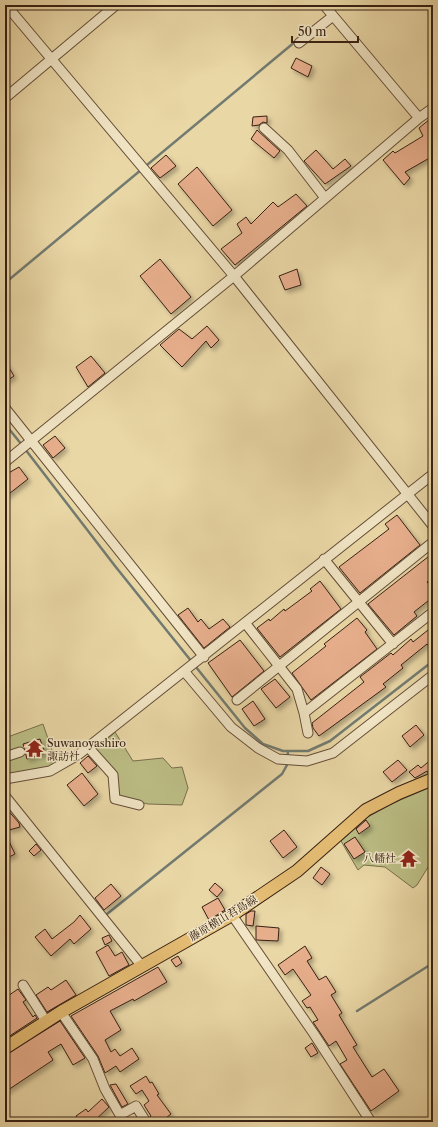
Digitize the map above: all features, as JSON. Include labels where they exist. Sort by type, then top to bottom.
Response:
[{"type":"main road","name":"藤原横山君島線","points":[[5,1048],[60,1012],[232,915],[297,871],[366,810],[399,793],[433,779]]},
{"type":"street","points":[[6,5],[234,276],[433,526]]},
{"type":"street","points":[[5,98],[116,5]]},
{"type":"street","points":[[324,5],[419,118]]},
{"type":"street","points":[[299,43],[333,16]]},
{"type":"street","points":[[5,462],[234,276],[419,118],[433,108]]},
{"type":"street","points":[[264,128],[288,150],[325,198]]},
{"type":"street","points":[[5,408],[202,658]]},
{"type":"street","points":[[5,779],[50,771],[78,755],[246,624],[324,559],[433,474]]},
{"type":"street","points":[[237,700],[360,603],[433,542]]},
{"type":"street","points":[[324,559],[393,644]]},
{"type":"street","points":[[304,713],[433,612]]},
{"type":"street","points":[[246,624],[297,689],[308,733]]},
{"type":"street","points":[[184,671],[230,727],[258,748],[278,758],[307,761],[333,753],[433,675]]},
{"type":"street","points":[[88,747],[113,775],[115,798],[139,805]]},
{"type":"street","points":[[5,757],[20,752]]},
{"type":"street","points":[[5,796],[141,965]]},
{"type":"street","points":[[232,915],[314,1034],[371,1122]]},
{"type":"street","points":[[24,985],[46,1021]]},
{"type":"street","points":[[60,1012],[93,1059],[106,1089],[120,1115],[136,1106],[146,1122]]},
{"type":"green space","points":[[43,724],[57,765],[5,777],[5,738]]},
{"type":"green space","points":[[115,732],[133,761],[163,758],[172,768],[182,767],[188,788],[182,805],[148,804],[117,797],[116,774],[94,750]]},
{"type":"green space","points":[[433,786],[433,859],[417,885],[413,888],[385,867],[364,865],[358,870],[341,841],[368,817],[391,804]]},
{"type":"building","points":[[296,58],[312,66],[308,77],[291,68]]},
{"type":"building","points":[[267,116],[267,123],[263,122],[259,125],[252,126],[253,117]]},
{"type":"building","points":[[430,119],[433,126],[433,156],[405,172],[410,178],[404,185],[383,160],[393,151],[395,153],[423,136],[419,128]]},
{"type":"building","points":[[257,130],[280,151],[274,158],[251,139]]},
{"type":"building","points":[[316,150],[333,169],[345,159],[351,166],[325,184],[304,161]]},
{"type":"building","points":[[166,155],[176,166],[160,178],[151,168]]},
{"type":"building","points":[[197,167],[232,210],[213,226],[178,184]]},
{"type":"building","points":[[296,194],[307,206],[235,265],[221,249],[242,233],[237,224],[246,217],[251,224],[273,202],[278,207]]},
{"type":"building","points":[[160,259],[191,297],[171,314],[140,276]]},
{"type":"building","points":[[297,269],[301,285],[285,290],[279,276]]},
{"type":"building","points":[[207,326],[219,340],[211,348],[206,341],[182,367],[160,345],[179,329],[192,339]]},
{"type":"building","points":[[91,356],[105,373],[88,387],[76,367]]},
{"type":"building","points":[[5,361],[14,376],[5,382]]},
{"type":"building","points":[[55,436],[65,448],[53,458],[43,445]]},
{"type":"building","points":[[19,467],[28,479],[5,497],[5,475]]},
{"type":"building","points":[[397,515],[420,545],[360,593],[339,567],[389,529],[385,524]]},
{"type":"building","points":[[433,553],[433,577],[427,582],[433,589],[433,597],[414,612],[417,616],[394,635],[368,604]]},
{"type":"building","points":[[320,581],[341,609],[280,657],[257,628],[269,619],[270,621],[284,609],[285,611],[312,591],[310,589]]},
{"type":"building","points":[[188,608],[198,622],[201,619],[209,629],[223,619],[230,627],[204,648],[178,615]]},
{"type":"building","points":[[357,618],[367,630],[365,632],[377,649],[311,700],[292,673],[326,646],[324,644]]},
{"type":"building","points":[[433,626],[433,651],[427,644],[401,665],[403,668],[383,684],[386,687],[319,736],[313,728],[312,723],[364,682],[360,677],[391,653],[393,655],[411,639],[413,642]]},
{"type":"building","points":[[240,640],[264,671],[232,697],[208,663]]},
{"type":"building","points":[[275,679],[290,697],[276,708],[261,689]]},
{"type":"building","points":[[253,701],[265,719],[254,726],[242,709]]},
{"type":"building","points":[[416,725],[424,735],[410,747],[402,736]]},
{"type":"building","name":"Suwanoyashiro 諏訪社","points":[[40,739],[45,753],[27,759],[23,744]]},
{"type":"building","points":[[88,756],[97,766],[88,773],[80,763]]},
{"type":"building","points":[[433,758],[433,772],[428,773],[427,771],[415,778],[409,772],[418,765],[421,768]]},
{"type":"building","points":[[398,760],[407,770],[392,782],[383,772]]},
{"type":"building","points":[[82,773],[98,794],[84,806],[67,785]]},
{"type":"building","points":[[5,807],[19,823],[20,827],[9,830],[5,827]]},
{"type":"building","points":[[366,820],[370,826],[359,834],[356,829]]},
{"type":"building","points":[[284,830],[297,847],[283,858],[270,841]]},
{"type":"building","points":[[5,833],[15,854],[5,859]]},
{"type":"building","points":[[355,837],[365,852],[354,859],[344,844]]},
{"type":"building","points":[[36,844],[41,850],[34,856],[29,851]]},
{"type":"building","points":[[321,867],[330,874],[322,885],[313,878]]},
{"type":"building","points":[[215,883],[223,890],[217,897],[209,890]]},
{"type":"building","points":[[111,884],[121,896],[104,910],[95,898]]},
{"type":"building","points":[[218,898],[225,910],[209,920],[202,907]]},
{"type":"building","points":[[251,911],[255,911],[253,926],[246,925],[246,914]]},
{"type":"building","points":[[80,915],[91,929],[74,944],[70,939],[51,956],[35,937],[45,929],[52,939],[74,922]]},
{"type":"building","points":[[256,926],[279,928],[278,941],[256,940]]},
{"type":"building","points":[[109,935],[112,941],[105,945],[102,938]]},
{"type":"building","points":[[108,945],[115,956],[122,952],[129,965],[109,976],[96,952]]},
{"type":"building","points":[[305,946],[312,958],[307,961],[319,980],[326,976],[336,992],[331,995],[342,1013],[339,1015],[357,1045],[353,1047],[372,1077],[384,1069],[399,1091],[371,1111],[340,1064],[347,1060],[336,1041],[329,1046],[313,1022],[318,1020],[310,1007],[307,1008],[302,1001],[311,995],[293,969],[285,975],[278,965]]},
{"type":"building","points":[[178,956],[182,963],[176,967],[171,960]]},
{"type":"building","points":[[158,967],[167,982],[134,1001],[133,999],[110,1011],[121,1030],[105,1040],[111,1052],[115,1049],[120,1056],[132,1048],[139,1059],[120,1072],[116,1066],[105,1073],[98,1056],[71,1016]]},
{"type":"building","points":[[66,980],[76,995],[47,1012],[36,995],[48,987],[51,990]]},
{"type":"building","points":[[18,989],[26,1000],[23,1002],[33,1017],[35,1015],[37,1018],[5,1039],[5,998]]},
{"type":"building","points":[[60,1021],[85,1058],[73,1065],[61,1044],[48,1052],[53,1060],[5,1092],[5,1055]]},
{"type":"building","points":[[312,1043],[318,1053],[311,1057],[305,1048]]},
{"type":"building","points":[[146,1076],[150,1083],[152,1082],[159,1094],[157,1095],[171,1114],[167,1117],[171,1122],[153,1122],[144,1105],[149,1101],[142,1090],[136,1094],[130,1086]]},
{"type":"building","points":[[116,1084],[128,1104],[122,1107],[110,1085]]},
{"type":"building","points":[[102,1099],[109,1107],[93,1122],[80,1122],[76,1116],[86,1109],[88,1112]]},
{"type":"waterway","points":[[332,11],[340,5]]},
{"type":"waterway","points":[[5,283],[296,41]]},
{"type":"waterway","points":[[5,424],[22,445]]},
{"type":"waterway","points":[[25,449],[115,566],[245,728],[263,744],[283,751],[308,751],[330,741],[433,661]]},
{"type":"waterway","points":[[107,914],[282,774],[287,765],[288,751]]},
{"type":"waterway","points":[[357,1011],[433,963]]},
{"type":"place","name":"Suwanoyashiro 諏訪社","points":[[34,749]]},
{"type":"place","name":"八幡社","points":[[409,858]]}]
